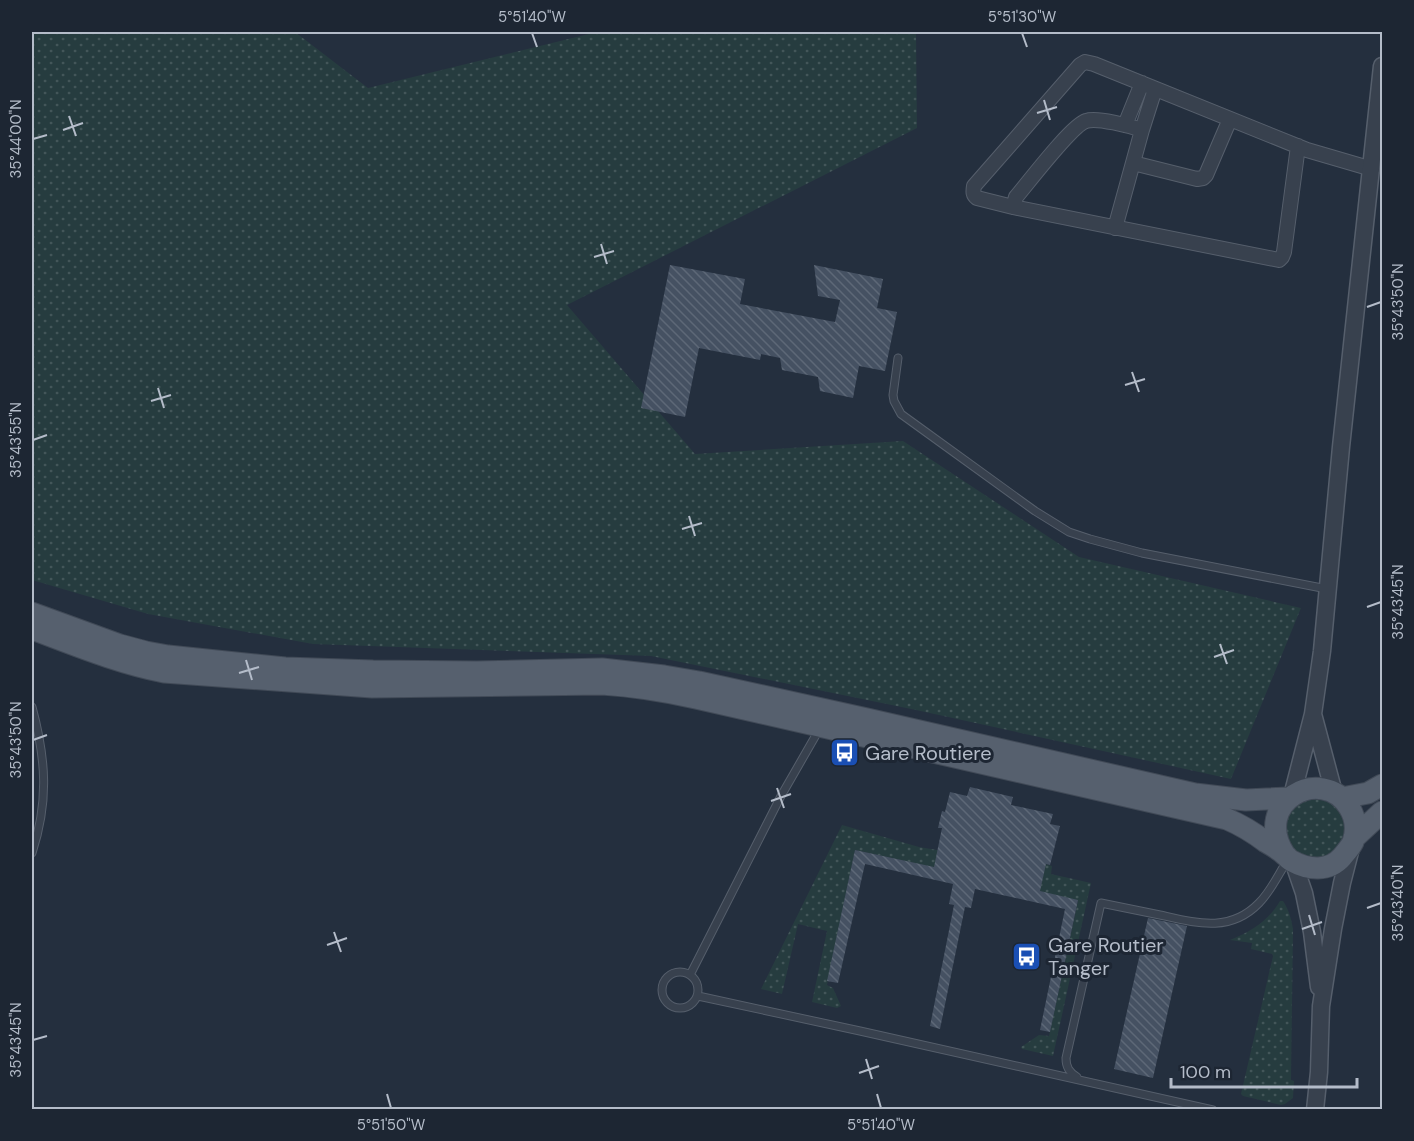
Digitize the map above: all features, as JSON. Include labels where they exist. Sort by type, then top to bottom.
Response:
[{"type":"main road","points":[[32,613],[146,652],[285,668],[477,672],[602,669],[664,676],[777,699],[1195,794],[1246,800],[1290,797]]},
{"type":"main road","points":[[32,629],[117,661],[164,672],[372,687],[602,684],[636,687],[696,698],[1227,819],[1244,827],[1289,858],[1311,868],[1320,868],[1338,861],[1352,843],[1380,819]]},
{"type":"main road","points":[[1338,796],[1368,793],[1383,785]]},
{"type":"main road","points":[[1289,858],[1279,845],[1275,832],[1276,820],[1281,808],[1290,797],[1308,789],[1326,790],[1338,796],[1351,810],[1356,828],[1352,843]]},
{"type":"street","points":[[1298,146],[1284,252],[1279,260],[1013,207],[974,196],[974,186],[1085,62],[1298,146],[1372,170]]},
{"type":"street","points":[[1290,797],[1313,714],[1322,651],[1341,447],[1383,66]]},
{"type":"street","points":[[1125,125],[1142,83]]},
{"type":"street","points":[[1115,228],[1155,88]]},
{"type":"street","points":[[1133,163],[1197,179],[1203,178],[1230,119]]},
{"type":"street","points":[[1013,207],[1016,197],[1074,128],[1089,120],[1142,130]]},
{"type":"street","points":[[1313,714],[1338,796]]},
{"type":"street","points":[[1315,1110],[1319,1072],[1321,1006],[1333,929],[1352,843]]},
{"type":"street","points":[[1289,858],[1304,893],[1312,932],[1321,1006]]},
{"type":"lane","points":[[898,358],[893,395],[901,414],[1035,511],[1070,532],[1142,553],[1327,589]]},
{"type":"lane","points":[[32,707],[43,755],[44,783],[42,812],[32,853]]},
{"type":"lane","points":[[690,975],[781,796],[822,726]]},
{"type":"lane","points":[[1083,1080],[1070,1072],[1066,1058],[1101,903],[1199,923],[1220,923],[1241,916],[1258,904],[1289,858]]},
{"type":"lane","points":[[679,972],[690,975],[698,983],[698,996],[691,1005],[679,1009],[668,1004],[662,994],[662,987],[668,976],[679,972]]},
{"type":"lane","points":[[698,996],[1213,1110]]},
{"type":"green space","points":[[32,32],[295,32],[368,88],[597,32],[916,32],[917,128],[567,305],[695,454],[903,441],[1079,557],[1301,608],[1231,779],[916,710],[651,656],[313,644],[148,614],[32,580]]},
{"type":"green space","points":[[1311,799],[1325,801],[1340,811],[1345,838],[1334,856],[1304,861],[1284,838],[1290,812],[1297,805]]},
{"type":"green space","points":[[842,825],[919,847],[949,852],[946,870],[855,850],[827,985],[833,988],[841,1006],[837,1008],[812,1002],[827,931],[798,924],[782,994],[761,989]]},
{"type":"green space","points":[[1045,864],[1052,866],[1051,874],[1091,883],[1053,1056],[1021,1047],[1039,1035],[1049,1036],[1078,901],[1031,889],[1032,884],[1041,885]]},
{"type":"green space","points":[[1280,901],[1283,901],[1287,908],[1293,929],[1291,1080],[1294,1081],[1293,1098],[1281,1105],[1241,1094],[1273,956],[1251,949],[1252,943],[1230,940],[1259,925]]},
{"type":"building","points":[[670,265],[745,279],[740,304],[835,322],[840,300],[818,296],[814,265],[883,279],[877,308],[897,312],[885,371],[859,366],[853,398],[820,391],[818,377],[782,370],[780,358],[761,354],[760,360],[699,348],[685,417],[641,408]]},
{"type":"building","points":[[970,787],[1013,797],[1011,805],[1053,814],[1050,824],[1060,826],[1050,865],[1046,864],[1040,891],[1078,900],[1050,1032],[1040,1030],[1065,909],[975,889],[971,908],[965,907],[940,1029],[930,1026],[954,905],[949,904],[953,884],[865,864],[838,983],[827,981],[855,850],[934,867],[942,828],[938,828],[950,792],[967,796]]},
{"type":"building","points":[[1148,918],[1187,926],[1153,1078],[1114,1069]]},
{"type":"place","name":"Gare Routiere","points":[[844,753]]},
{"type":"place","name":"Gare Routier Tanger","points":[[1027,956]]}]
